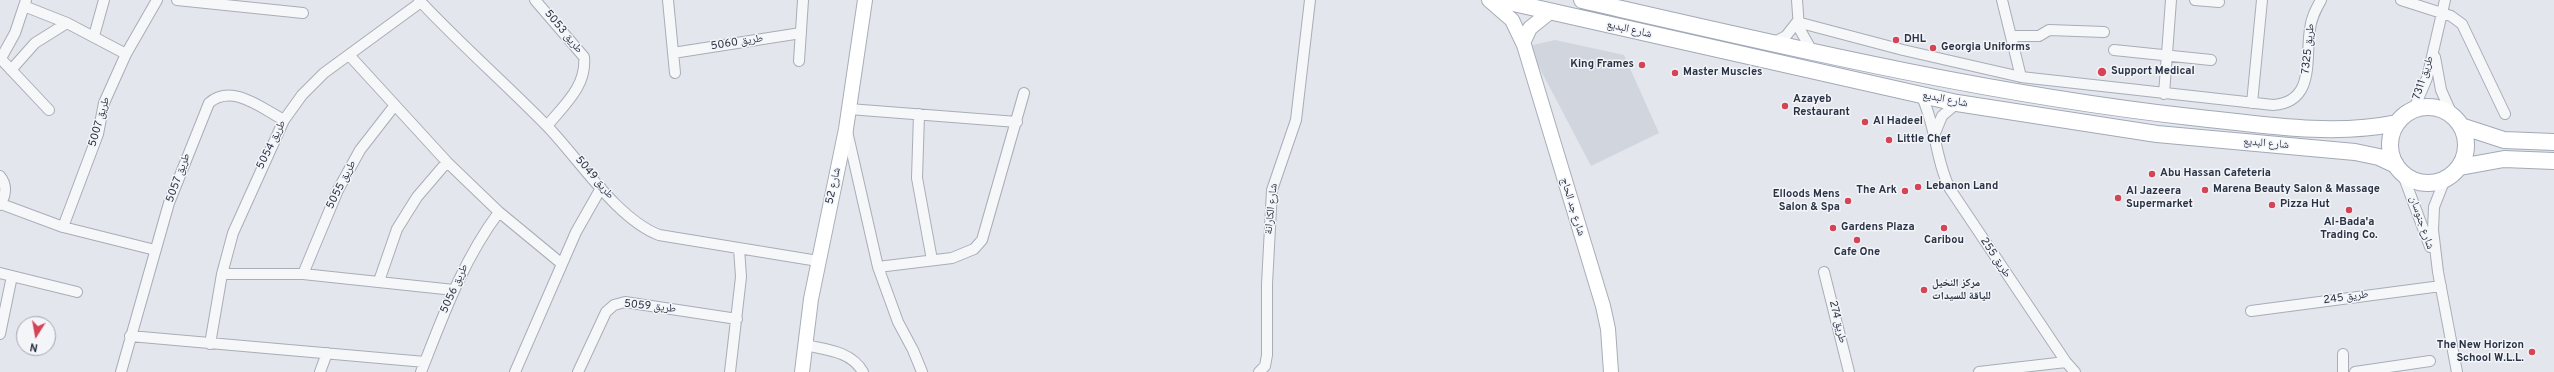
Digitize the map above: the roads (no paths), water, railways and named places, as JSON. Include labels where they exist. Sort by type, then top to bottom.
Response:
[{"type":"main road","name":"شارع البديع","points":[[1500,0],[1958,103],[2157,134],[2355,152],[2379,157],[2400,170]]},
{"type":"main road","name":"شارع البديع","points":[[1582,0],[1965,84],[2100,106],[2330,130],[2360,130],[2397,123]]},
{"type":"main road","points":[[2554,142],[2504,140],[2457,122],[2434,108],[2413,111],[2397,123],[2391,136],[2390,151],[2400,170],[2418,182],[2432,183],[2445,179],[2460,167],[2504,159],[2554,161]]},
{"type":"main road","points":[[2457,122],[2466,147],[2460,167]]},
{"type":"street","points":[[94,36],[104,0]]},
{"type":"street","name":"طريق 5007","points":[[63,227],[98,134],[104,103],[126,54],[157,0]]},
{"type":"street","points":[[177,0],[254,4],[303,13]]},
{"type":"street","name":"طريق 5053","points":[[535,0],[584,57],[585,68],[582,80],[577,90],[547,126]]},
{"type":"street","points":[[668,0],[675,73]]},
{"type":"street","points":[[799,61],[803,0]]},
{"type":"street","name":"شارع 52","points":[[802,372],[818,261],[846,129],[865,0]]},
{"type":"street","name":"شارع الكارانة","points":[[1259,372],[1264,366],[1267,355],[1267,284],[1272,190],[1296,120],[1310,0]]},
{"type":"street","name":"شارع جد الحاج","points":[[1489,0],[1512,20],[1523,43],[1603,306],[1608,329],[1611,372]]},
{"type":"street","points":[[1797,0],[1797,22],[1804,40],[1812,50]]},
{"type":"street","points":[[2002,0],[2021,77]]},
{"type":"street","points":[[2164,94],[2171,0]]},
{"type":"street","points":[[2195,0],[2219,2]]},
{"type":"street","points":[[2252,103],[2262,0]]},
{"type":"street","name":"طريق 7325","points":[[1797,22],[1903,50],[2021,77],[2164,94],[2283,105],[2294,99],[2301,90],[2309,61],[2310,26],[2321,0]]},
{"type":"street","points":[[2401,0],[2455,18],[2462,24],[2505,114]]},
{"type":"street","points":[[2434,47],[2445,0]]},
{"type":"street","name":"طريق 5049","points":[[420,1],[547,126],[601,188],[632,220],[650,231],[818,261]]},
{"type":"street","name":"طريق 5054","points":[[210,344],[222,274],[234,233],[284,120],[302,95],[324,73],[420,1]]},
{"type":"street","points":[[49,110],[0,60],[15,34],[25,3],[94,36],[126,54]]},
{"type":"street","points":[[1523,43],[1533,25],[1550,12]]},
{"type":"street","points":[[1775,42],[1786,36],[1797,22]]},
{"type":"street","points":[[11,70],[35,43],[67,23]]},
{"type":"street","points":[[2011,36],[2039,36],[2049,30],[2104,32]]},
{"type":"street","name":"طريق 5060","points":[[673,53],[801,33]]},
{"type":"street","name":"طريق 7311","points":[[2413,111],[2427,78],[2434,47]]},
{"type":"street","name":"طريق 7311","points":[[2434,47],[2440,90],[2457,122]]},
{"type":"street","points":[[2114,50],[2211,60]]},
{"type":"street","points":[[349,55],[447,162],[499,212],[562,264]]},
{"type":"street","points":[[878,267],[964,255],[974,249],[982,240],[1017,122],[1024,93]]},
{"type":"street","name":"طريق 5057","points":[[121,372],[169,203],[209,103],[216,96],[226,94],[235,95],[284,120]]},
{"type":"street","name":"طريق 255","points":[[1921,95],[1935,135],[1942,169],[1950,189],[2066,362],[2075,372]]},
{"type":"street","points":[[1935,135],[1942,116],[1958,103]]},
{"type":"street","name":"طريق 5055","points":[[302,274],[338,190],[360,150],[395,105]]},
{"type":"street","points":[[849,109],[1017,122]]},
{"type":"street","points":[[919,114],[917,178],[932,260]]},
{"type":"street","points":[[846,129],[878,267],[898,322],[913,350],[922,372]]},
{"type":"street","points":[[380,281],[397,229],[417,197],[447,162]]},
{"type":"street","name":"شارع جنوسان","points":[[2400,170],[2423,224],[2438,272]]},
{"type":"street","points":[[0,176],[6,188],[1,204],[63,227],[155,250]]},
{"type":"street","name":"شارع جنوسان","points":[[2445,179],[2433,214],[2440,286],[2457,372]]},
{"type":"street","points":[[515,372],[562,264],[601,188]]},
{"type":"street","name":"طريق 5056","points":[[421,372],[454,290],[480,238],[499,212]]},
{"type":"street","points":[[730,372],[741,277],[739,248]]},
{"type":"street","name":"طريق 274","points":[[1824,272],[1849,372]]},
{"type":"street","points":[[0,273],[77,292]]},
{"type":"street","points":[[222,274],[302,274],[380,281],[454,290]]},
{"type":"street","points":[[0,334],[12,276]]},
{"type":"street","name":"طريق 245","points":[[2251,311],[2440,286]]},
{"type":"street","name":"طريق 5059","points":[[578,372],[606,312],[614,305],[624,302],[737,320]]},
{"type":"street","points":[[130,336],[425,362]]},
{"type":"street","points":[[805,345],[846,355],[856,362],[863,372]]},
{"type":"street","points":[[320,372],[327,353]]},
{"type":"street","points":[[2343,354],[2344,372]]},
{"type":"street","points":[[2355,372],[2430,361]]},
{"type":"street","points":[[1979,372],[2066,362]]},
{"type":"place","name":"DHL","points":[[1896,40]]},
{"type":"place","name":"Georgia Uniforms","points":[[1933,48]]},
{"type":"place","name":"King Frames","points":[[1642,65]]},
{"type":"place","name":"Support Medical","points":[[2102,72]]},
{"type":"place","name":"Master Muscles","points":[[1675,73]]},
{"type":"place","name":"Azayeb Restaurant","points":[[1785,106]]},
{"type":"place","name":"Al Hadeel","points":[[1865,122]]},
{"type":"place","name":"Little Chef","points":[[1889,140]]},
{"type":"place","name":"Abu Hassan Cafeteria","points":[[2152,174]]},
{"type":"place","name":"Lebanon Land","points":[[1918,187]]},
{"type":"place","name":"Marena Beauty Salon & Massage","points":[[2205,190]]},
{"type":"place","name":"The Ark","points":[[1905,191]]},
{"type":"place","name":"Al Jazeera Supermarket","points":[[2118,198]]},
{"type":"place","name":"Elloods Mens Salon & Spa","points":[[1848,201]]},
{"type":"place","name":"Pizza Hut","points":[[2272,205]]},
{"type":"place","name":"Al-Bada'a Trading Co.","points":[[2349,210]]},
{"type":"place","name":"Gardens Plaza","points":[[1833,228]]},
{"type":"place","name":"Caribou","points":[[1944,228]]},
{"type":"place","name":"Cafe One","points":[[1857,240]]},
{"type":"place","name":"مركز النخيل للياقة للسيدات","points":[[1924,290]]},
{"type":"place","name":"The New Horizon School W.L.L.","points":[[2532,352]]}]
